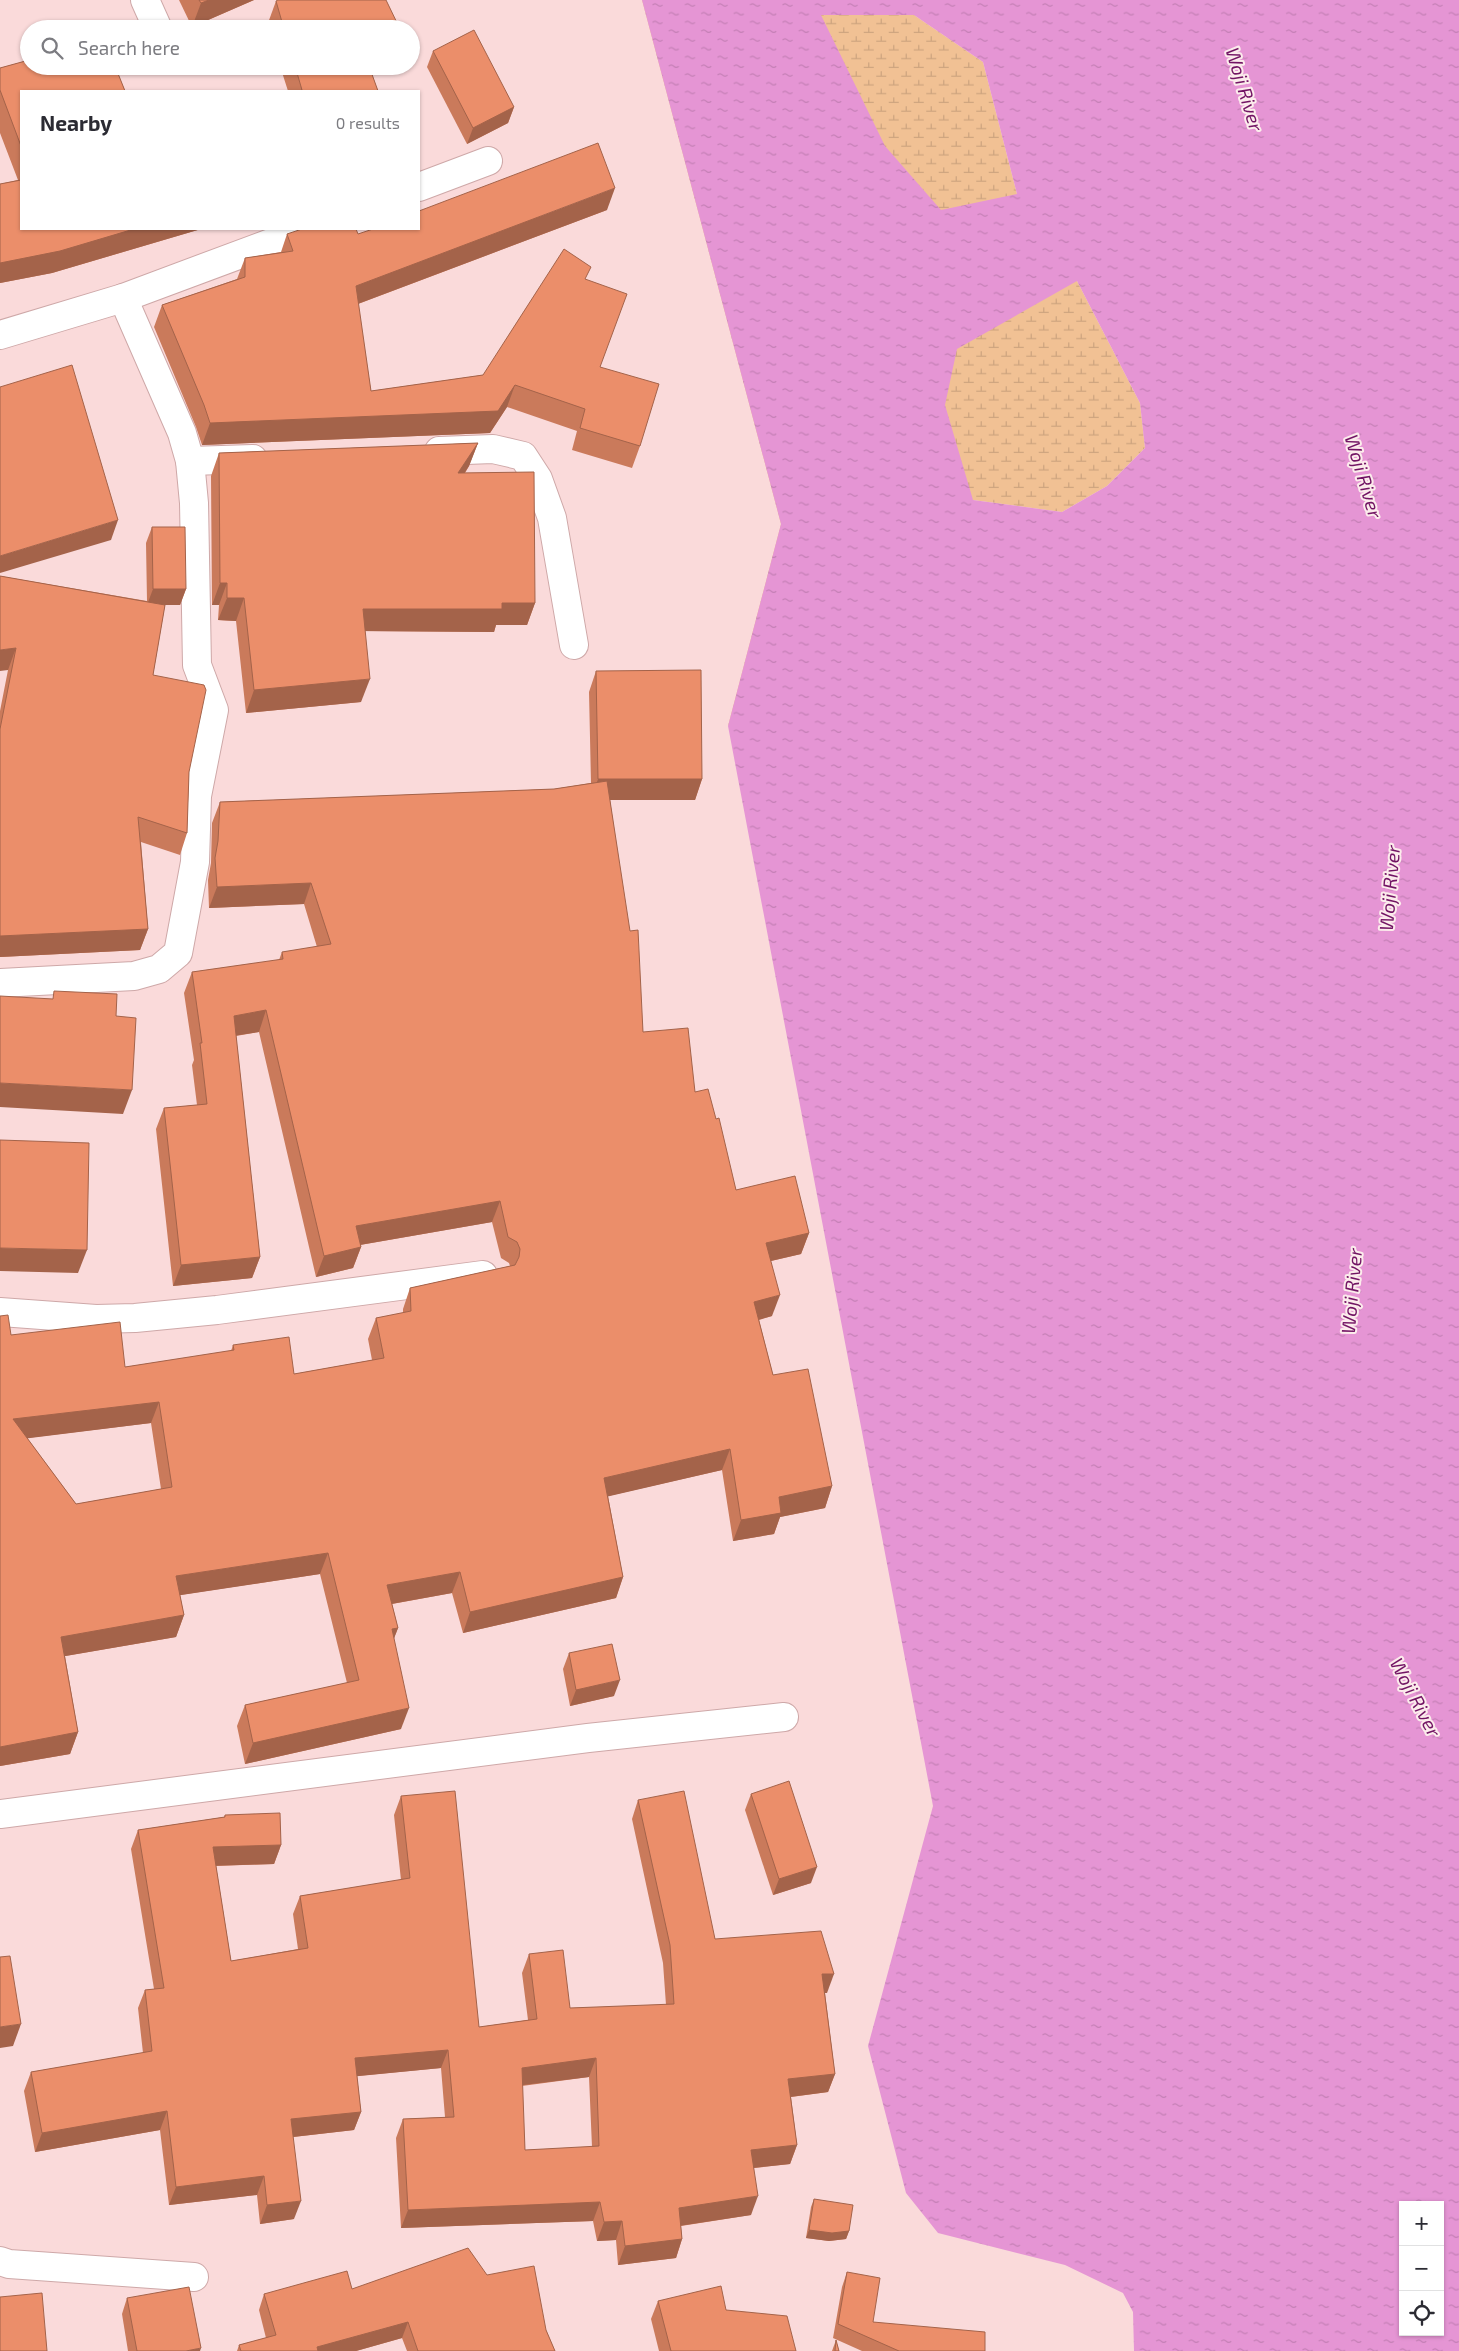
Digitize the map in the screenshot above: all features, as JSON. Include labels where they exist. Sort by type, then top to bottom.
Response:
[{"type":"street","points":[[145,0],[154,20]]},
{"type":"street","points":[[420,187],[488,161]]},
{"type":"street","points":[[0,335],[124,298],[305,230]]},
{"type":"street","points":[[0,983],[134,976],[159,969],[178,953],[195,862],[197,796],[214,710],[198,665],[194,503],[190,462],[182,433],[124,298]]},
{"type":"street","points":[[412,452],[493,449],[523,456],[538,479],[552,518],[574,644]]},
{"type":"street","points":[[190,462],[277,458]]},
{"type":"street","points":[[0,1312],[96,1319],[135,1318],[217,1310],[497,1273]]},
{"type":"street","points":[[0,1814],[588,1738],[784,1717]]},
{"type":"street","points":[[0,2261],[9,2264],[194,2277]]},
{"type":"green space","points":[[642,0],[821,15],[914,15],[983,62],[1017,194],[1077,281],[1140,403],[1145,448],[1107,486],[1062,512],[973,500],[728,726],[781,524]]},
{"type":"water","name":"Woji River","points":[[642,0],[1459,0],[1459,2351],[1134,2351],[1133,2312],[1123,2293],[1065,2265],[938,2233],[906,2193],[868,2046],[933,1806],[728,726],[781,524]],"holes":[[[821,15],[914,15],[983,62],[1017,194],[941,210],[885,146]],[[1077,281],[1140,403],[1145,448],[1107,486],[1062,512],[973,500],[945,405],[957,349]]]},
{"type":"building","points":[[386,0],[396,20],[281,20],[276,1]]},
{"type":"building","points":[[474,30],[514,107],[473,128],[433,51]]},
{"type":"building","points":[[20,62],[20,75],[119,75],[125,90],[20,90],[20,143],[0,90],[0,68]]},
{"type":"building","points":[[298,75],[372,75],[378,90],[302,90]]},
{"type":"building","points":[[598,143],[615,188],[356,286],[371,391],[483,375],[564,249],[591,267],[585,279],[627,294],[600,367],[659,384],[640,446],[580,428],[585,409],[515,385],[498,411],[210,423],[162,305],[245,277],[245,258],[293,251],[287,234],[299,230],[356,230],[358,234],[370,230],[420,230],[420,211]]},
{"type":"building","points":[[20,180],[20,230],[131,230],[60,251],[0,263],[0,184]]},
{"type":"building","points":[[72,365],[118,520],[0,556],[0,387]]},
{"type":"building","points":[[478,443],[458,473],[534,472],[535,603],[502,603],[502,609],[363,609],[370,679],[254,690],[244,598],[227,598],[227,583],[220,583],[219,453]]},
{"type":"building","points":[[152,527],[185,527],[186,589],[153,589]]},
{"type":"building","points":[[0,576],[165,605],[153,675],[204,685],[206,690],[189,772],[187,833],[138,817],[148,929],[0,936],[0,729],[16,648],[0,650]]},
{"type":"building","points":[[701,670],[702,779],[598,779],[596,671]]},
{"type":"building","points":[[607,781],[630,931],[638,930],[643,1032],[688,1028],[695,1092],[708,1089],[716,1119],[719,1118],[736,1190],[795,1176],[809,1233],[766,1243],[780,1295],[754,1302],[773,1375],[808,1369],[832,1486],[779,1497],[781,1513],[741,1520],[730,1449],[604,1478],[623,1577],[470,1612],[460,1572],[387,1585],[398,1628],[392,1629],[409,1708],[253,1743],[245,1705],[359,1680],[328,1553],[176,1576],[184,1615],[61,1637],[78,1732],[0,1747],[0,1316],[8,1315],[11,1335],[120,1322],[125,1367],[234,1350],[233,1345],[289,1337],[294,1374],[384,1358],[376,1318],[411,1311],[410,1288],[515,1265],[519,1257],[520,1249],[517,1242],[508,1237],[500,1201],[356,1226],[361,1247],[324,1256],[266,1010],[234,1016],[260,1257],[181,1265],[164,1108],[207,1104],[200,1043],[202,1043],[192,972],[283,959],[282,952],[331,944],[311,883],[217,887],[215,858],[220,802],[554,789]],"holes":[[[159,1402],[172,1487],[76,1504],[13,1419]]]},
{"type":"building","points":[[54,991],[117,994],[116,1016],[136,1018],[132,1090],[0,1083],[0,996],[53,999]]},
{"type":"building","points":[[0,1140],[89,1143],[87,1250],[0,1248]]},
{"type":"building","points":[[612,1644],[620,1680],[576,1690],[569,1653]]},
{"type":"building","points":[[789,1781],[817,1867],[779,1879],[751,1794]]},
{"type":"building","points":[[455,1791],[479,2027],[537,2019],[529,1954],[563,1950],[570,2008],[674,2004],[670,1945],[638,1800],[684,1791],[715,1939],[821,1931],[834,1974],[822,1974],[835,2074],[788,2079],[797,2145],[751,2150],[758,2196],[679,2208],[682,2239],[625,2246],[622,2221],[604,2222],[600,2202],[408,2210],[403,2119],[454,2117],[448,2050],[355,2058],[361,2112],[291,2119],[301,2201],[267,2205],[264,2176],[176,2187],[167,2111],[42,2133],[31,2072],[152,2051],[145,1990],[164,1988],[138,1830],[225,1817],[225,1815],[280,1813],[281,1845],[213,1847],[231,1961],[308,1948],[300,1896],[410,1878],[401,1796]],"holes":[[[596,2058],[599,2146],[525,2150],[522,2068]]]},
{"type":"building","points":[[10,1956],[21,2024],[0,2027],[0,1957]]},
{"type":"building","points":[[814,2199],[853,2205],[849,2231],[832,2233],[809,2230]]},
{"type":"building","points":[[468,2248],[487,2275],[534,2266],[546,2330],[555,2351],[418,2351],[408,2322],[317,2347],[318,2351],[241,2351],[239,2345],[276,2335],[264,2294],[347,2271],[352,2289]]},
{"type":"building","points":[[847,2272],[880,2278],[873,2322],[985,2332],[985,2351],[899,2351],[838,2324]]},
{"type":"building","points":[[721,2286],[726,2310],[787,2316],[796,2351],[671,2351],[658,2301]]},
{"type":"building","points":[[189,2287],[201,2348],[186,2351],[137,2351],[127,2298]]},
{"type":"building","points":[[42,2293],[47,2351],[0,2351],[0,2297]]},
{"type":"building","points":[[836,2340],[839,2351],[835,2351]]}]
